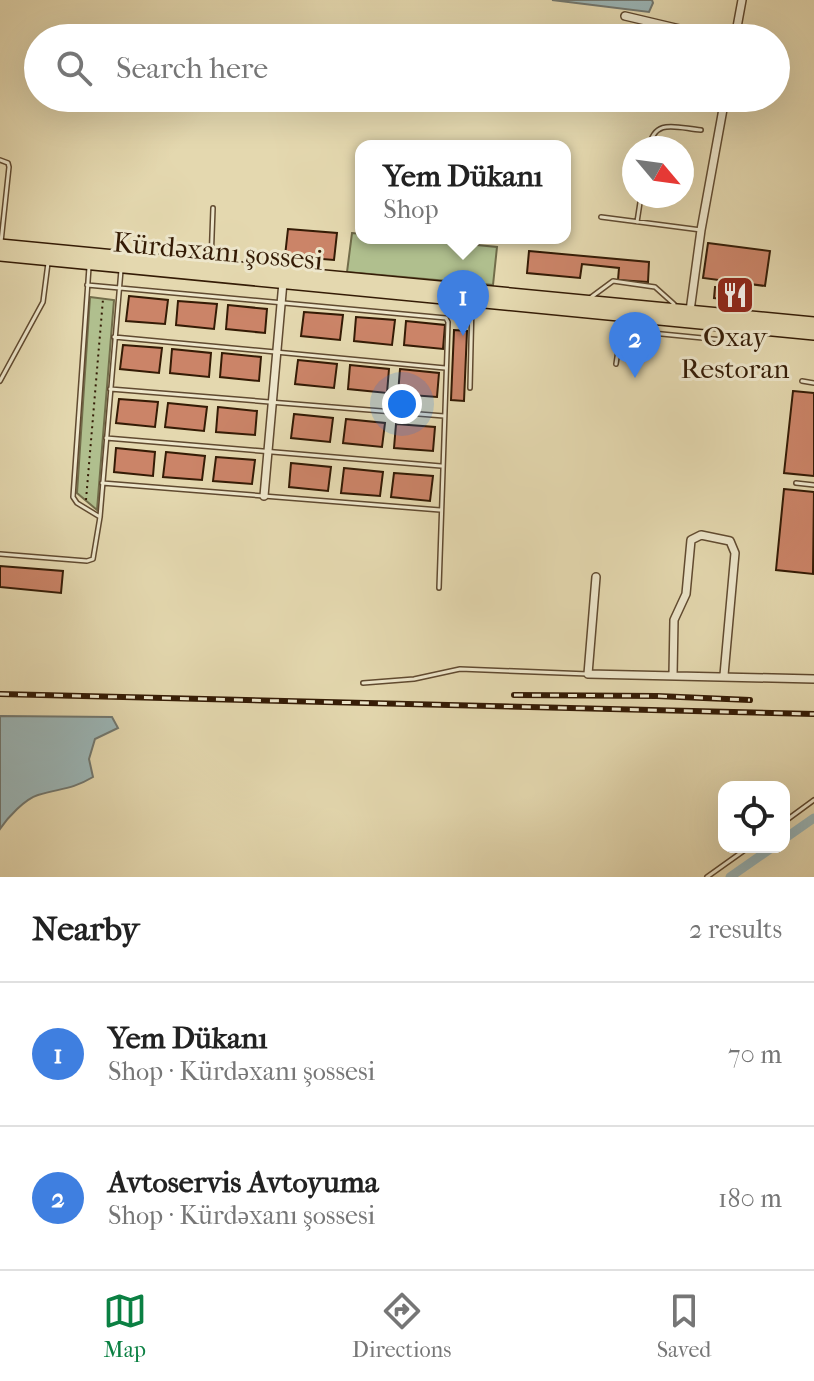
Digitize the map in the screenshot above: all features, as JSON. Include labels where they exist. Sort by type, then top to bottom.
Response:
[{"type":"main road","name":"Kürdəxanı şossesi","points":[[0,245],[624,314],[683,313],[814,323]]},
{"type":"main road","name":"Kürdəxanı şossesi","points":[[0,255],[587,301],[814,334]]},
{"type":"street","points":[[738,24],[742,0]]},
{"type":"street","points":[[625,16],[659,24]]},
{"type":"street","points":[[683,313],[722,112]]},
{"type":"street","points":[[264,496],[284,277]]},
{"type":"street","points":[[673,675],[674,620],[686,594],[691,540],[701,535],[730,541],[735,553],[724,675]]},
{"type":"street","points":[[596,577],[588,674],[814,679]]},
{"type":"lane","points":[[651,136],[656,128],[663,126],[701,130]]},
{"type":"lane","points":[[0,160],[8,163],[9,167],[0,245]]},
{"type":"lane","points":[[211,266],[213,208]]},
{"type":"lane","points":[[637,222],[639,208]]},
{"type":"lane","points":[[601,217],[701,230]]},
{"type":"lane","points":[[0,381],[43,302],[48,259]]},
{"type":"lane","points":[[89,263],[73,497],[77,503],[100,517]]},
{"type":"lane","points":[[0,554],[93,559],[100,517],[121,266]]},
{"type":"lane","points":[[587,301],[613,281],[655,287],[683,313]]},
{"type":"lane","points":[[87,285],[442,317],[448,322],[439,588]]},
{"type":"lane","points":[[470,388],[473,299]]},
{"type":"lane","points":[[616,364],[624,314]]},
{"type":"lane","points":[[621,330],[723,340]]},
{"type":"lane","points":[[114,337],[447,368]]},
{"type":"lane","points":[[802,381],[814,383]]},
{"type":"lane","points":[[110,389],[444,416]]},
{"type":"lane","points":[[106,438],[442,466]]},
{"type":"lane","points":[[102,483],[440,510]]},
{"type":"lane","points":[[796,483],[814,485]]},
{"type":"lane","points":[[363,683],[414,679],[460,669],[588,674]]},
{"type":"lane","points":[[790,818],[814,800]]},
{"type":"lane","points":[[707,877],[741,853]]},
{"type":"path","points":[[86,500],[103,299]]},
{"type":"green space","points":[[352,233],[355,233],[355,244],[497,247],[493,285],[347,272]]},
{"type":"green space","points":[[90,297],[114,300],[97,510],[77,493]]},
{"type":"water","points":[[552,0],[652,0],[653,3],[649,12]]},
{"type":"water","points":[[0,716],[112,717],[118,728],[95,739],[89,759],[93,777],[72,787],[33,797],[17,809],[0,829]]},
{"type":"building","points":[[288,229],[337,233],[334,260],[285,256]]},
{"type":"building","points":[[708,243],[770,251],[765,286],[703,278]]},
{"type":"building","points":[[529,251],[649,262],[648,282],[618,280],[619,268],[582,264],[580,278],[527,273]]},
{"type":"building","points":[[715,287],[753,291],[752,302],[714,298]]},
{"type":"building","points":[[129,296],[168,300],[165,324],[126,321]]},
{"type":"building","points":[[178,301],[217,304],[214,329],[176,325]]},
{"type":"building","points":[[228,305],[267,309],[265,333],[226,329]]},
{"type":"building","points":[[304,312],[343,315],[340,340],[301,336]]},
{"type":"building","points":[[356,317],[395,320],[392,345],[354,341]]},
{"type":"building","points":[[406,321],[445,325],[443,349],[404,345]]},
{"type":"building","points":[[454,330],[467,331],[464,401],[451,400]]},
{"type":"building","points":[[123,345],[162,348],[159,373],[120,369]]},
{"type":"building","points":[[172,349],[211,353],[209,377],[170,373]]},
{"type":"building","points":[[222,353],[261,357],[259,381],[220,377]]},
{"type":"building","points":[[298,360],[337,364],[334,388],[295,384]]},
{"type":"building","points":[[350,365],[389,369],[387,393],[348,389]]},
{"type":"building","points":[[400,369],[439,373],[437,397],[398,394]]},
{"type":"building","points":[[793,391],[814,393],[814,476],[784,473]]},
{"type":"building","points":[[119,399],[158,402],[155,427],[116,423]]},
{"type":"building","points":[[168,403],[207,407],[204,431],[165,427]]},
{"type":"building","points":[[218,407],[257,411],[255,435],[216,432]]},
{"type":"building","points":[[294,414],[333,418],[330,442],[291,438]]},
{"type":"building","points":[[346,419],[385,423],[382,447],[343,443]]},
{"type":"building","points":[[396,424],[435,427],[433,451],[394,448]]},
{"type":"building","points":[[116,448],[155,452],[153,476],[114,472]]},
{"type":"building","points":[[166,452],[205,456],[202,480],[163,477]]},
{"type":"building","points":[[216,457],[255,460],[252,484],[213,481]]},
{"type":"building","points":[[291,463],[331,467],[328,491],[289,487]]},
{"type":"building","points":[[344,468],[383,472],[380,496],[341,493]]},
{"type":"building","points":[[394,473],[433,476],[430,501],[391,497]]},
{"type":"building","points":[[784,489],[814,492],[813,574],[776,570]]},
{"type":"building","points":[[0,566],[63,571],[61,593],[0,587]]},
{"type":"waterway","points":[[790,835],[814,818]]},
{"type":"waterway","points":[[730,877],[764,853]]},
{"type":"railway","points":[[0,694],[814,714]]},
{"type":"railway","points":[[514,695],[750,700]]},
{"type":"place","name":"Oxay Restoran","points":[[735,295]]},
{"type":"place","name":"Yem Dükanı","points":[[463,336]]},
{"type":"place","name":"Avtoservis Avtoyuma","points":[[635,378]]}]
